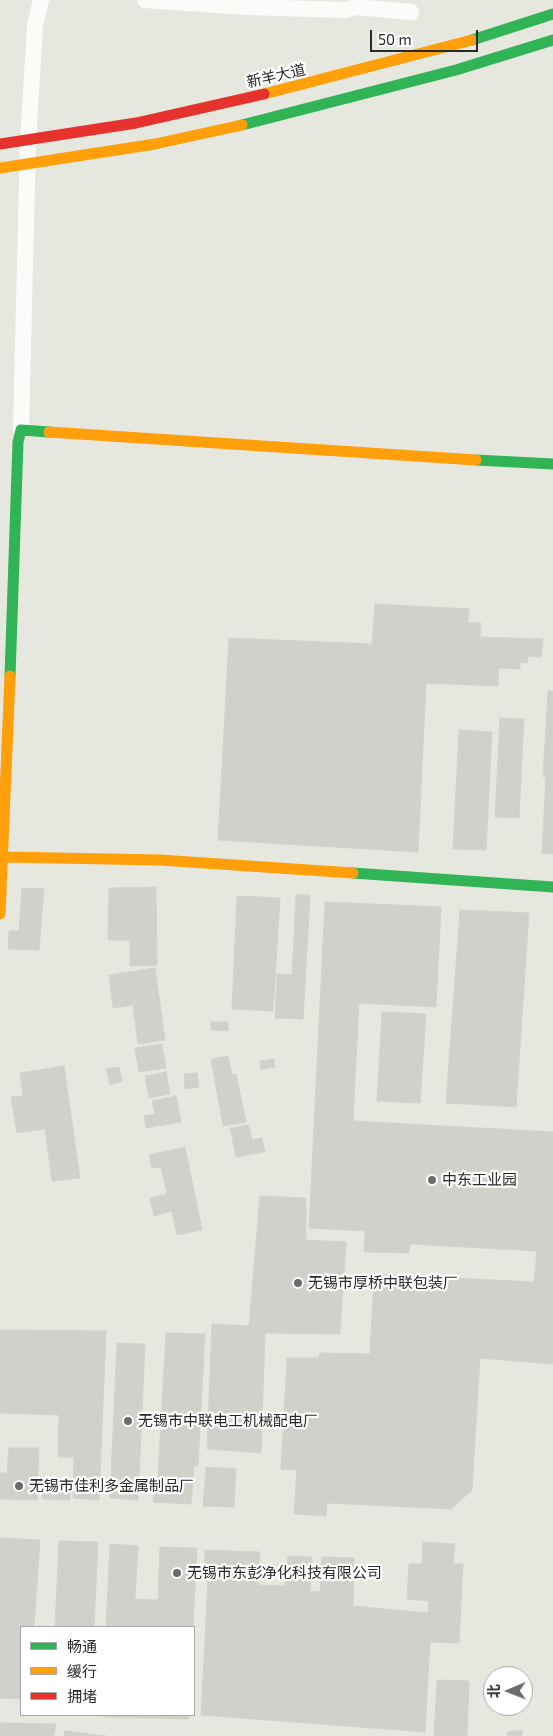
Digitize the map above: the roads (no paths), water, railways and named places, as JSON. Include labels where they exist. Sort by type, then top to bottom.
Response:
[{"type":"street","points":[[0,914],[18,442],[21,430],[28,141],[35,26],[41,0]]},
{"type":"street","points":[[145,0],[247,7],[345,10],[356,7],[412,12]]},
{"type":"street","name":"新羊大道","points":[[0,144],[136,123],[313,83],[456,45],[553,14]]},
{"type":"street","points":[[0,168],[155,144],[276,118],[456,70],[553,40]]},
{"type":"street","points":[[21,430],[309,450],[553,464]]},
{"type":"street","points":[[3,864],[160,860],[553,887]]},
{"type":"place","name":"中东工业园","points":[[432,1180]]},
{"type":"place","name":"无锡市厚桥中联包装厂","points":[[298,1283]]},
{"type":"place","name":"无锡市中联电工机械配电厂","points":[[128,1421]]},
{"type":"place","name":"无锡市佳利多金属制品厂","points":[[19,1486]]},
{"type":"place","name":"无锡市东彭净化科技有限公司","points":[[177,1573]]}]
